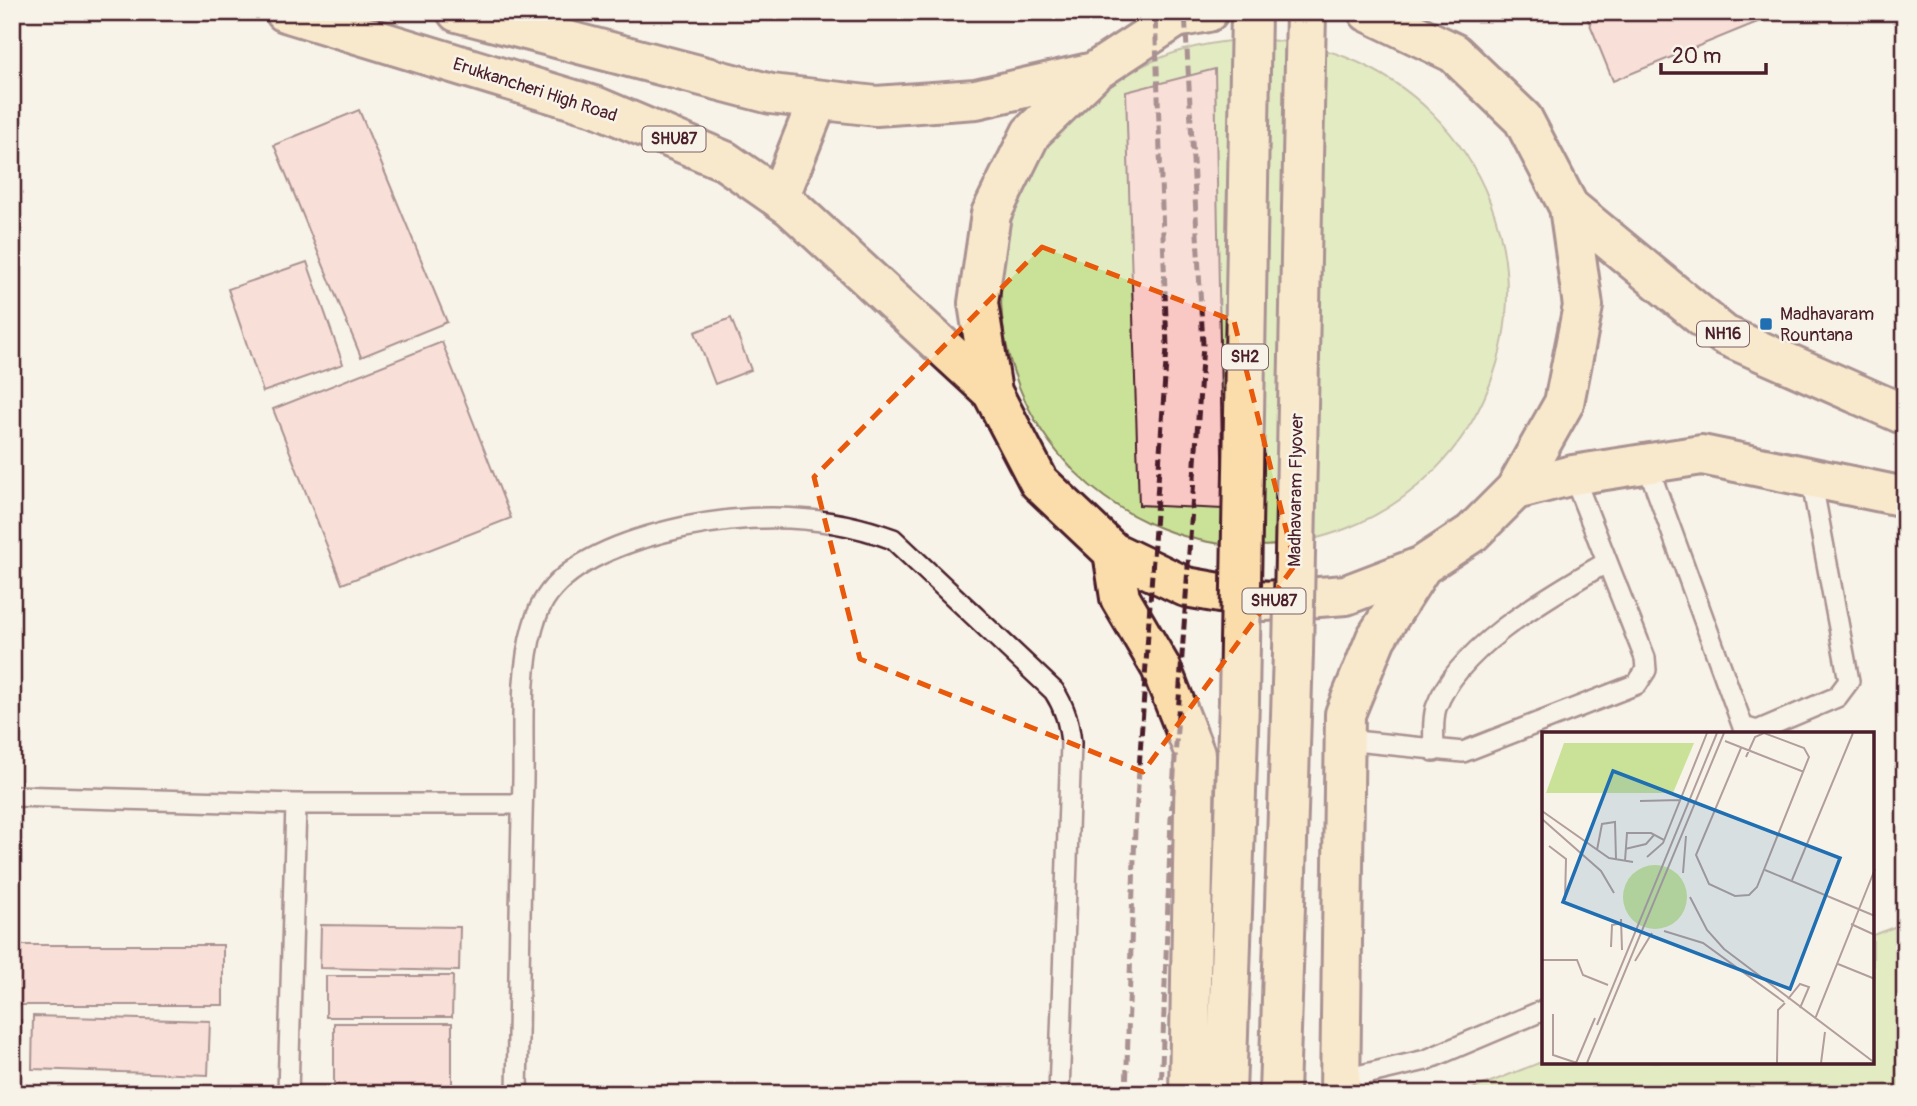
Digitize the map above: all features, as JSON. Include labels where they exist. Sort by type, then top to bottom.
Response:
[{"type":"main road","name":"Erukkancheri High Road","points":[[285,12],[597,107],[725,161],[779,198],[992,392]]},
{"type":"main road","name":"SHU87","points":[[457,12],[771,94],[876,106],[976,99],[1094,72]]},
{"type":"main road","name":"SH2","points":[[1226,1094],[1239,701],[1251,12]]},
{"type":"main road","name":"Madhavaram Flyover","points":[[1279,1094],[1293,652],[1306,12]]},
{"type":"main road","name":"SHU87","points":[[1187,14],[1094,72],[1031,133],[991,214],[978,303],[992,392],[1039,482],[1113,552],[1186,587],[1265,601],[1346,595],[1422,566],[1472,533],[1515,490],[1564,404],[1583,306],[1569,207],[1523,120],[1454,53],[1367,12]]},
{"type":"main road","points":[[1425,12],[1454,53]]},
{"type":"main road","points":[[779,198],[818,100]]},
{"type":"main road","name":"NH16","points":[[1569,207],[1724,335],[1905,415]]},
{"type":"main road","points":[[1515,490],[1573,475],[1702,455],[1905,497]]},
{"type":"main road","points":[[1113,552],[1120,598],[1161,668],[1195,754],[1189,1094]]},
{"type":"main road","points":[[1340,1087],[1345,714],[1376,638],[1422,566]]},
{"type":"lane","points":[[1647,464],[1743,727],[1757,731],[1837,697],[1849,681],[1811,478]]},
{"type":"lane","points":[[1345,740],[1463,752],[1637,684],[1646,670],[1645,658],[1573,475]]},
{"type":"lane","points":[[517,1094],[525,698],[533,627],[547,596],[566,573],[601,555],[668,531],[722,520],[809,520],[862,527],[893,539],[1054,691],[1069,723],[1059,1094]]},
{"type":"lane","points":[[1434,751],[1435,712],[1443,692],[1473,658],[1514,618],[1607,562]]},
{"type":"lane","points":[[12,796],[296,804],[522,804]]},
{"type":"lane","points":[[288,1094],[296,804]]},
{"type":"lane","points":[[1340,1087],[1426,1060],[1542,1011]]},
{"type":"highlighted area","points":[[1042,247],[1234,321],[1295,565],[1143,772],[860,659],[814,477]]},
{"type":"green space","points":[[1254,40],[1303,45],[1351,59],[1395,83],[1433,114],[1464,152],[1488,196],[1502,244],[1507,293],[1502,342],[1488,390],[1464,434],[1433,472],[1395,503],[1351,527],[1303,541],[1254,546],[1205,541],[1157,527],[1113,503],[1075,472],[1044,434],[1020,390],[1006,342],[1001,293],[1006,244],[1020,196],[1044,152],[1075,114],[1113,83],[1157,59],[1205,45]]},
{"type":"green space","points":[[1905,923],[1905,1094],[1460,1094],[1542,1062],[1542,1064],[1875,1064],[1875,934]]},
{"type":"building","points":[[1585,12],[1782,12],[1613,81]]},
{"type":"building","points":[[1215,69],[1223,509],[1139,505],[1126,92]]},
{"type":"building","points":[[359,110],[447,322],[361,357],[274,145]]},
{"type":"building","points":[[307,262],[343,364],[263,392],[228,289]]},
{"type":"building","points":[[731,318],[751,370],[715,384],[695,332]]},
{"type":"building","points":[[442,342],[511,518],[342,584],[273,409]]},
{"type":"building","points":[[321,925],[460,927],[459,971],[320,968]]},
{"type":"building","points":[[17,945],[223,945],[223,1005],[17,1005]]},
{"type":"building","points":[[326,976],[453,976],[452,1017],[326,1017]]},
{"type":"building","points":[[33,1016],[210,1021],[208,1075],[32,1069]]},
{"type":"building","points":[[12,1020],[21,1020],[20,1094],[12,1094]]},
{"type":"building","points":[[334,1023],[452,1023],[452,1094],[334,1094]]},
{"type":"railway","points":[[1126,1094],[1135,830],[1167,347],[1155,12]]},
{"type":"railway","points":[[1161,1094],[1171,818],[1203,345],[1185,12]]},
{"type":"place","name":"Madhavaram Rountana","points":[[1766,324]]}]
